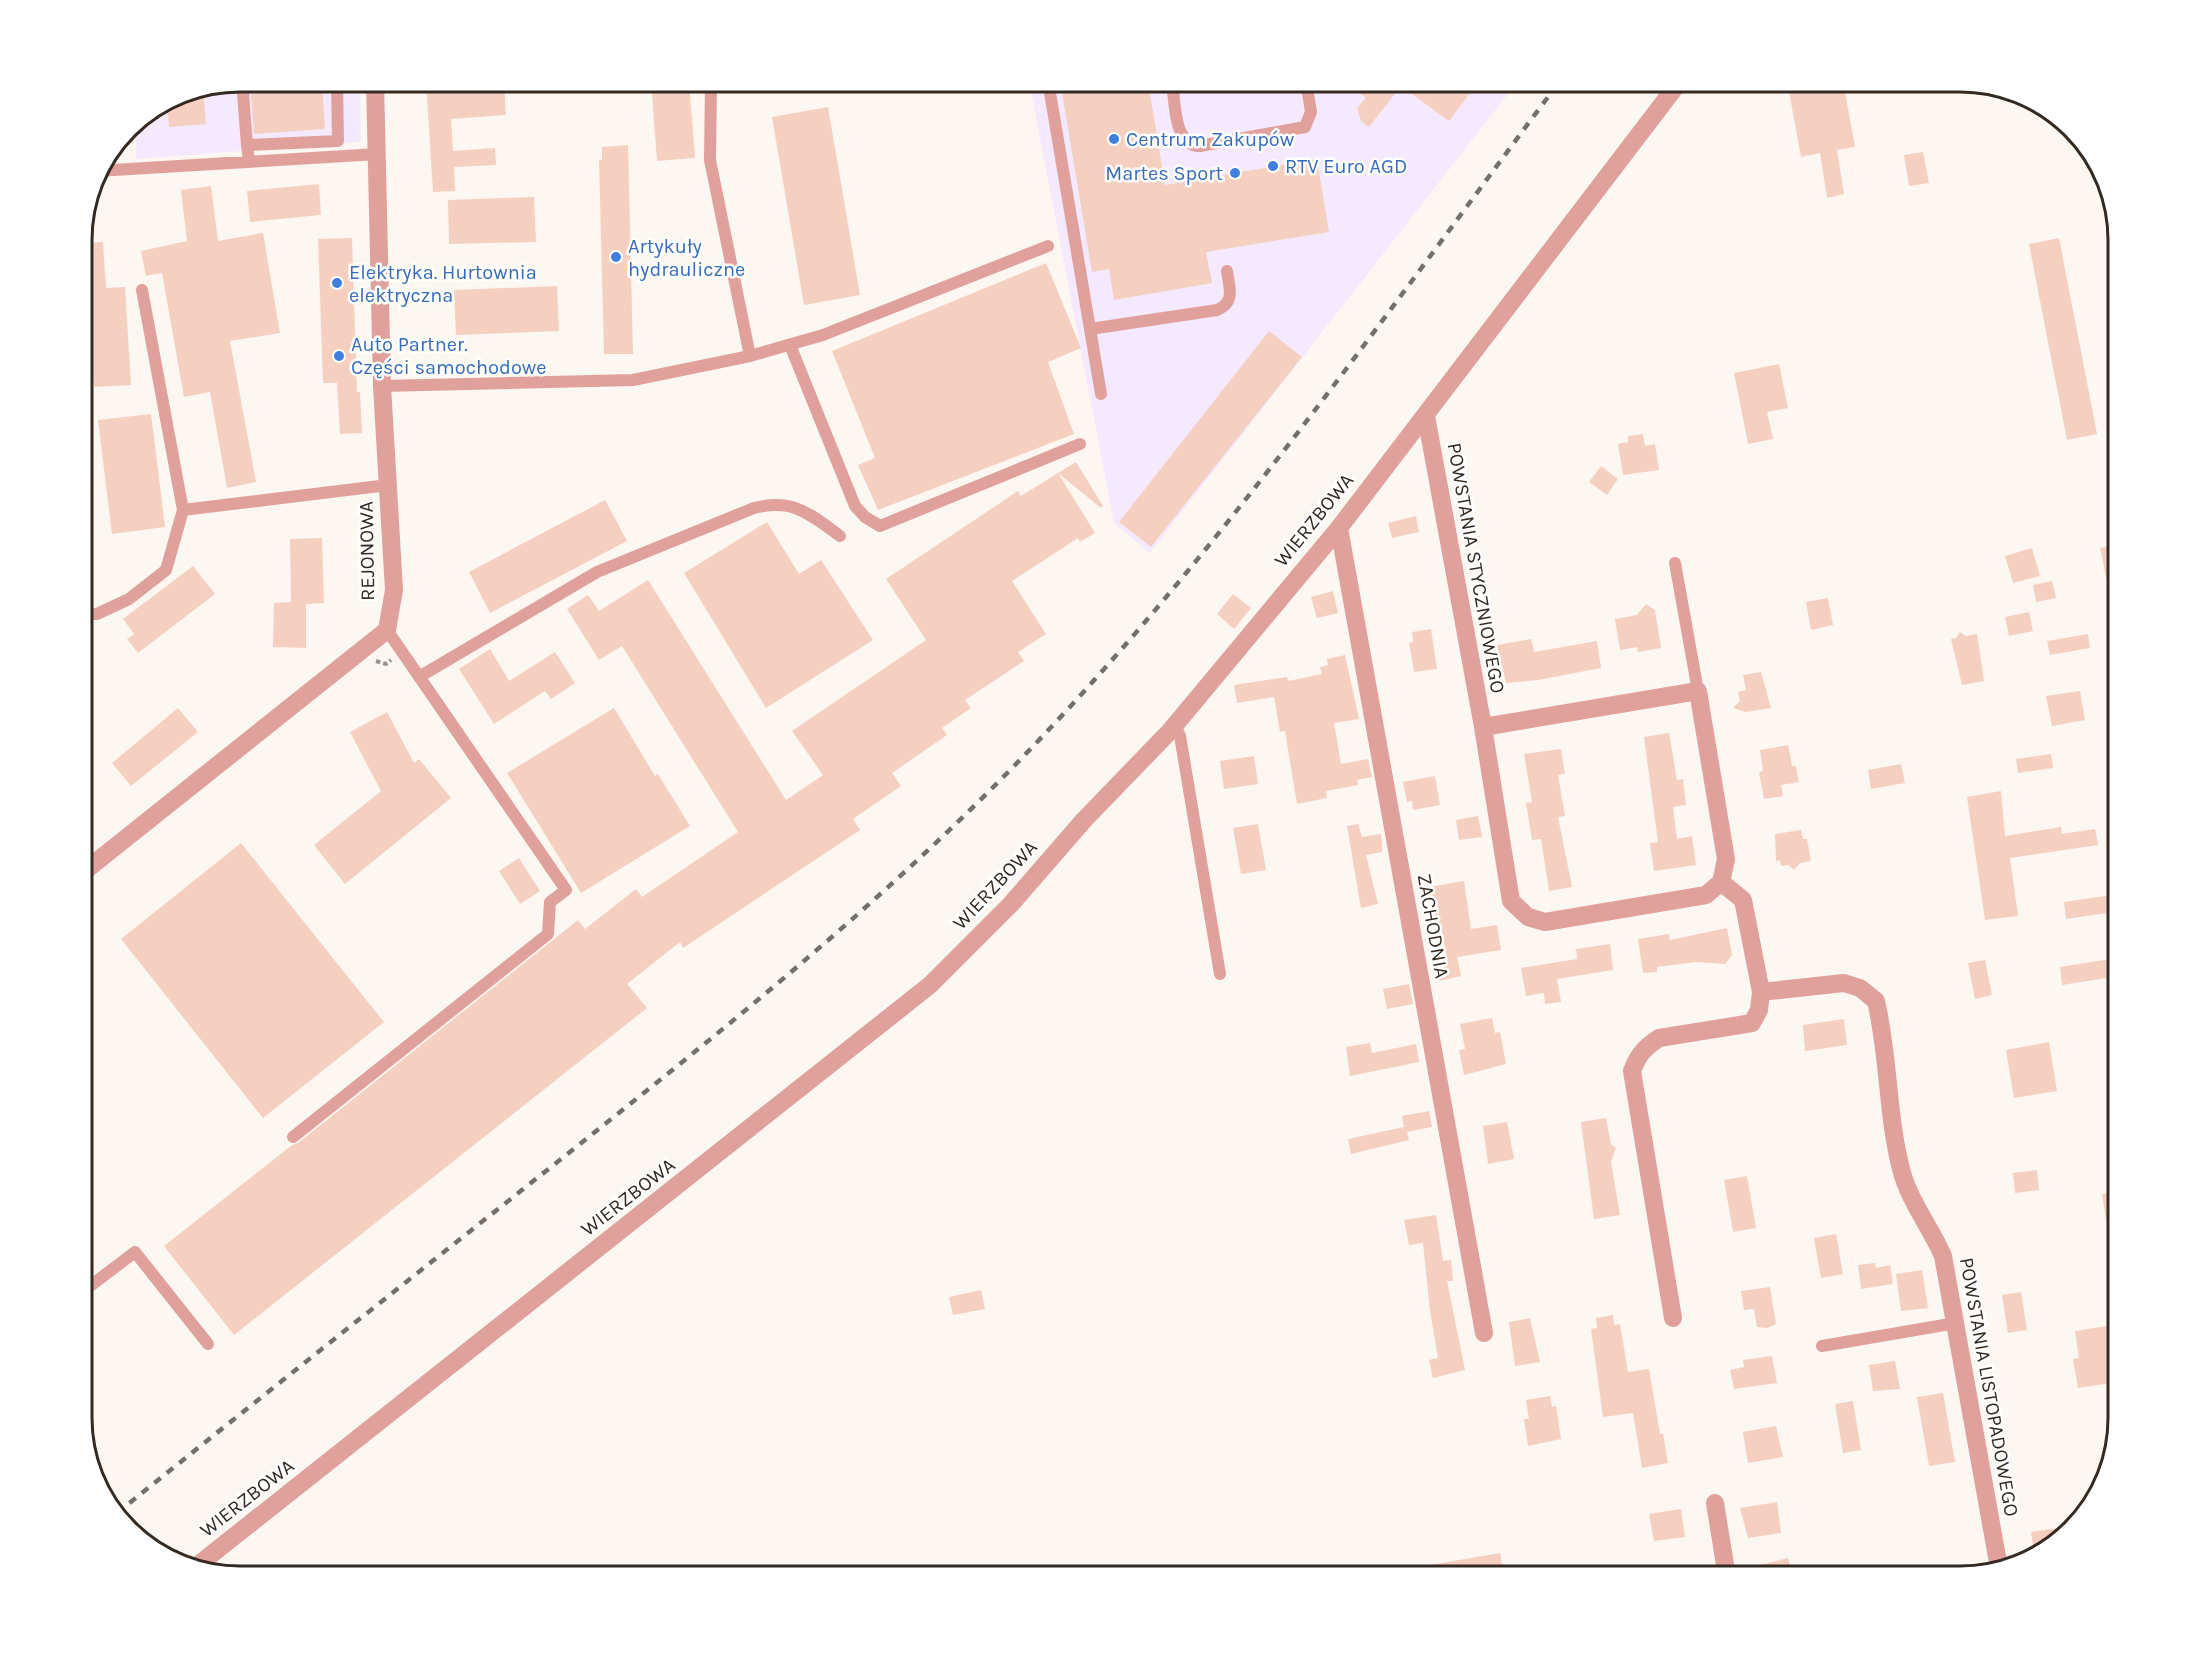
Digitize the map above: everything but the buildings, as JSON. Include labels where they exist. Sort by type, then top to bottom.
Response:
[{"type":"street","name":"REJONOWA","points":[[375,91],[382,386],[394,590],[387,630]]},
{"type":"street","name":"WIERZBOWA","points":[[203,1561],[930,985],[1011,904],[1084,820],[1175,725],[1339,528],[1672,91]]},
{"type":"street","name":"POWSTANIA STYCZNIOWEGO","points":[[1426,416],[1483,727],[1511,901],[1528,917],[1545,922],[1706,895],[1721,882]]},
{"type":"street","name":"ZACHODNIA","points":[[1339,528],[1484,1333]]},
{"type":"street","points":[[92,865],[387,630]]},
{"type":"street","points":[[1483,727],[1698,691],[1726,859],[1721,882],[1743,900],[1761,992],[1759,1010],[1752,1023],[1659,1038],[1645,1047],[1637,1057],[1632,1071],[1673,1318]]},
{"type":"street","name":"POWSTANIA LISTOPADOWEGO","points":[[1761,992],[1844,983],[1860,988],[1876,1001],[1901,1169],[1914,1205],[1932,1231],[1943,1256],[1998,1561]]},
{"type":"street","points":[[1715,1503],[1725,1566]]},
{"type":"lane","points":[[243,91],[249,161]]},
{"type":"lane","points":[[247,145],[338,141],[337,91]]},
{"type":"lane","points":[[711,91],[710,160],[750,356]]},
{"type":"lane","points":[[1050,91],[1101,394]]},
{"type":"lane","points":[[1174,91],[1180,132],[1185,141],[1194,146],[1305,127],[1311,112],[1308,91]]},
{"type":"lane","points":[[109,170],[378,154]]},
{"type":"lane","points":[[382,386],[633,380],[750,356],[823,335],[1048,246]]},
{"type":"lane","points":[[1090,329],[1217,310],[1227,306],[1231,299],[1227,271]]},
{"type":"lane","points":[[92,614],[129,599],[166,570],[183,510],[142,290]]},
{"type":"lane","points":[[790,345],[855,506],[865,517],[880,526],[1080,444]]},
{"type":"lane","points":[[183,510],[388,485]]},
{"type":"lane","points":[[419,677],[597,573],[754,508],[774,503],[804,509],[840,536]]},
{"type":"lane","points":[[1675,563],[1698,691]]},
{"type":"lane","points":[[293,1137],[548,934],[550,902],[567,890],[387,630]]},
{"type":"lane","points":[[1175,725],[1180,736],[1220,974]]},
{"type":"lane","points":[[92,1285],[135,1252],[208,1344]]},
{"type":"lane","points":[[1822,1346],[1956,1323]]},
{"type":"shaded area","points":[[239,91],[360,91],[361,142],[136,159],[135,135],[157,116],[192,99],[210,94]]},
{"type":"shaded area","points":[[1031,91],[1510,91],[1150,553],[1114,523]]},
{"type":"railway","points":[[122,1509],[731,1022],[906,871],[962,818],[1091,684],[1162,602],[1299,431],[1553,91]]},
{"type":"place","name":"Centrum Zakupów","points":[[1114,139]]},
{"type":"place","name":"RTV Euro AGD","points":[[1273,166]]},
{"type":"place","name":"Martes Sport","points":[[1235,173]]},
{"type":"place","name":"Artykuły hydrauliczne","points":[[616,257]]},
{"type":"place","name":"Elektryka. Hurtownia elektryczna","points":[[337,283]]},
{"type":"place","name":"Auto Partner. Części samochodowe","points":[[339,356]]}]
